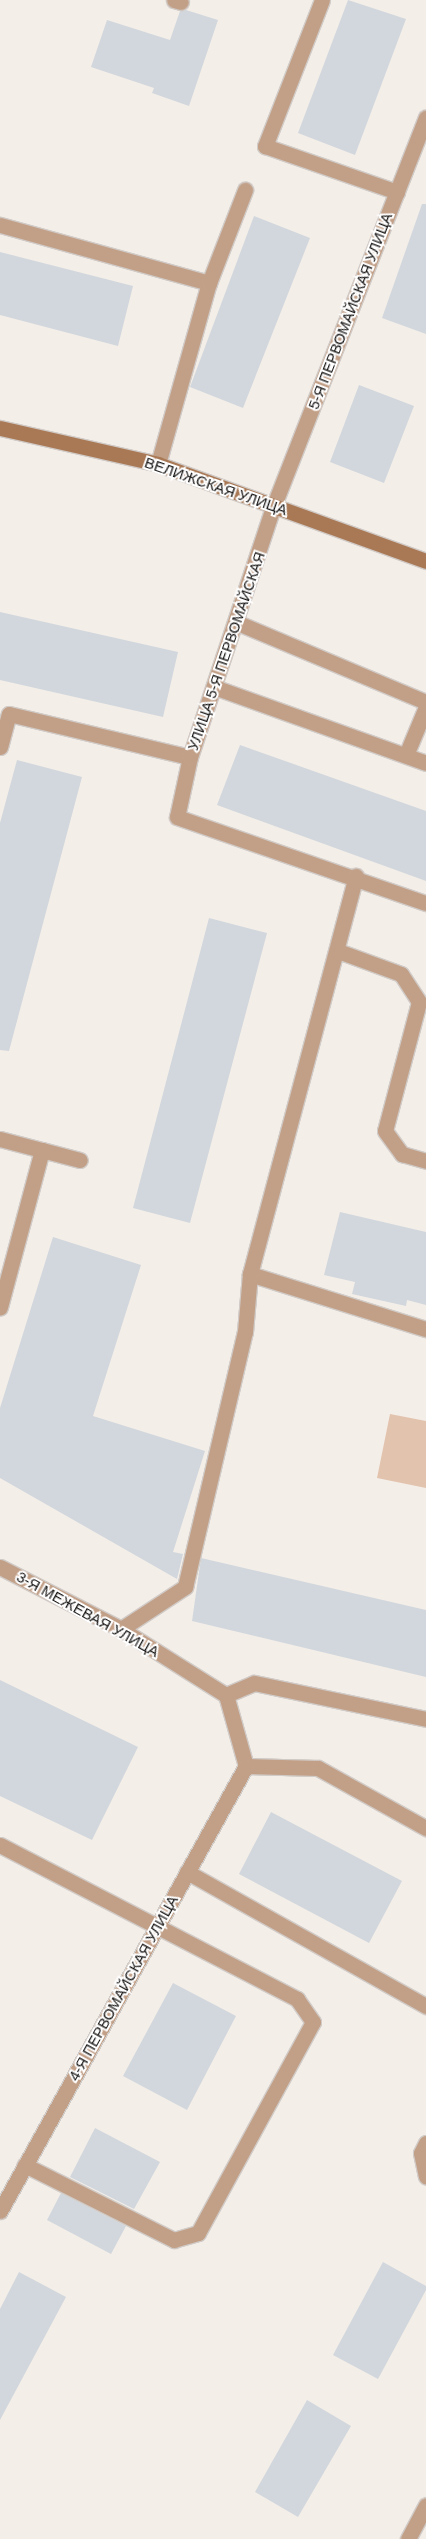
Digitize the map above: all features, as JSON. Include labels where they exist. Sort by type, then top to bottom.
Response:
[{"type":"street","points":[[322,0],[265,146],[397,192]]},
{"type":"street","name":"5-Я ПЕРВОМАЙСКАЯ УЛИЦА","points":[[274,505],[426,118]]},
{"type":"street","points":[[158,464],[209,283],[245,190]]},
{"type":"street","points":[[0,225],[209,283]]},
{"type":"street","name":"ВЕЛИЖСКАЯ УЛИЦА","points":[[0,428],[158,464],[426,561]]},
{"type":"street","name":"УЛИЦА 5-Я ПЕРВОМАЙСКАЯ","points":[[0,747],[4,713],[190,757],[238,623],[274,505]]},
{"type":"street","points":[[238,623],[426,702]]},
{"type":"street","points":[[214,686],[426,763]]},
{"type":"street","points":[[406,755],[426,707]]},
{"type":"street","points":[[190,757],[178,817],[356,876],[426,903]]},
{"type":"street","points":[[121,1629],[185,1587],[245,1332],[250,1274],[338,951],[356,876]]},
{"type":"street","points":[[338,951],[402,974],[422,1004],[385,1131],[402,1154],[426,1161]]},
{"type":"street","points":[[0,1139],[80,1160]]},
{"type":"street","points":[[0,1307],[42,1150]]},
{"type":"street","points":[[250,1274],[426,1329]]},
{"type":"street","name":"3-Я МЕЖЕВАЯ УЛИЦА","points":[[0,1567],[121,1629],[226,1695]]},
{"type":"street","points":[[426,1719],[254,1683],[226,1695],[246,1766],[318,1768],[426,1828]]},
{"type":"street","name":"4-Я ПЕРВОМАЙСКАЯ УЛИЦА","points":[[0,2211],[246,1766]]},
{"type":"street","points":[[0,1845],[158,1924],[297,1999],[313,2022],[198,2234],[174,2240],[26,2165]]},
{"type":"street","points":[[187,1872],[426,2006]]},
{"type":"street","points":[[426,2143],[421,2153],[426,2176]]},
{"type":"street","points":[[408,2539],[426,2505]]},
{"type":"shaded area","points":[[390,1414],[426,1421],[426,1488],[377,1478]]},
{"type":"building","points":[[348,0],[406,19],[355,155],[298,133]]},
{"type":"building","points":[[186,10],[218,20],[189,106],[152,93],[154,88],[91,67],[107,20],[170,40],[180,11]]},
{"type":"building","points":[[422,204],[426,204],[426,334],[382,318]]},
{"type":"building","points":[[254,216],[310,238],[243,408],[190,387]]},
{"type":"building","points":[[0,252],[133,286],[118,346],[0,315]]},
{"type":"building","points":[[359,385],[414,406],[384,483],[330,462]]},
{"type":"building","points":[[0,612],[178,652],[163,717],[0,680]]},
{"type":"building","points":[[240,745],[426,811],[426,881],[217,805]]},
{"type":"building","points":[[17,760],[82,777],[9,1051],[0,1050],[0,823]]},
{"type":"building","points":[[209,918],[267,933],[190,1223],[133,1208]]},
{"type":"building","points":[[340,1212],[426,1232],[426,1305],[407,1300],[406,1306],[352,1294],[355,1282],[324,1275]]},
{"type":"building","points":[[53,1237],[141,1265],[93,1416],[205,1451],[173,1552],[183,1554],[177,1579],[0,1478],[0,1408]]},
{"type":"building","points":[[201,1558],[426,1610],[426,1677],[192,1621]]},
{"type":"building","points":[[0,1680],[138,1747],[92,1840],[0,1796]]},
{"type":"building","points":[[271,1812],[402,1881],[369,1943],[239,1874]]},
{"type":"building","points":[[173,1983],[236,2016],[187,2110],[123,2076]]},
{"type":"building","points":[[95,2128],[160,2162],[134,2209],[70,2177]]},
{"type":"building","points":[[61,2193],[126,2226],[111,2254],[47,2220]]},
{"type":"building","points":[[383,2262],[426,2286],[426,2290],[378,2379],[333,2355]]},
{"type":"building","points":[[19,2272],[66,2297],[0,2420],[0,2309]]},
{"type":"building","points":[[307,2400],[351,2426],[298,2517],[255,2492]]}]
